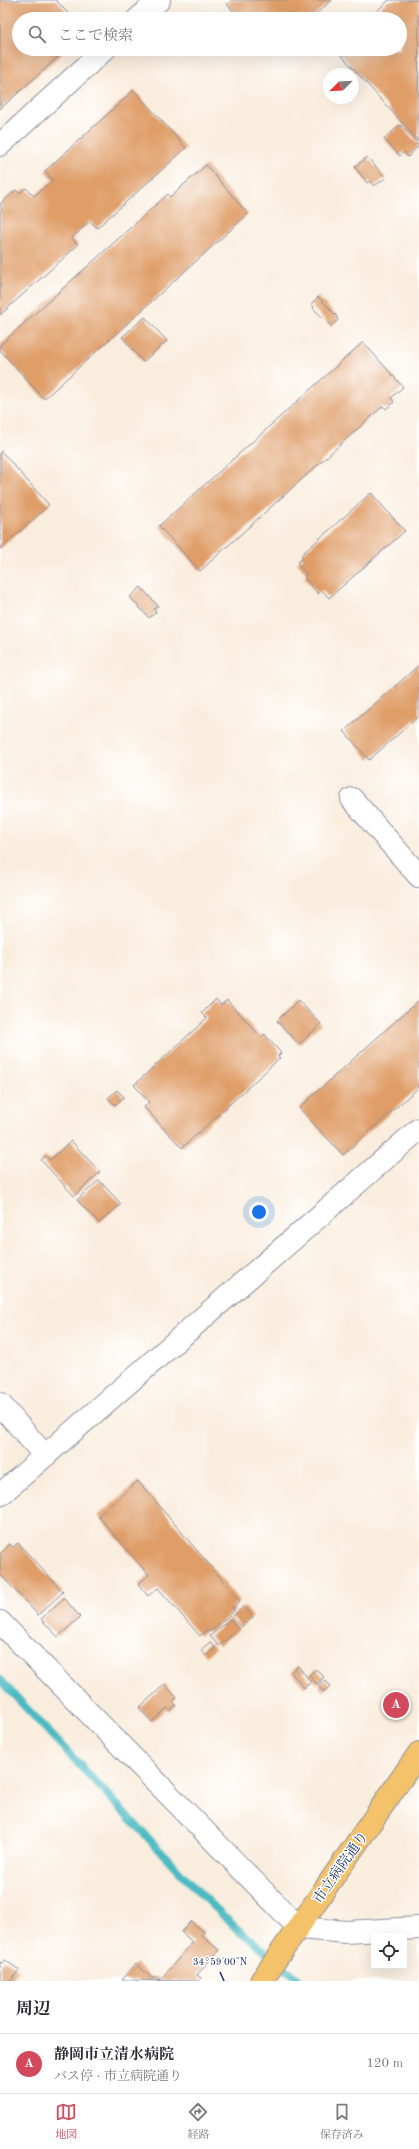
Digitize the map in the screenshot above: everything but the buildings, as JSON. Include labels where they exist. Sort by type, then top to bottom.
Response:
[{"type":"main road","name":"市立病院通り","points":[[261,1981],[419,1753]]},
{"type":"street","points":[[146,12],[159,0]]},
{"type":"street","points":[[0,145],[97,56]]},
{"type":"street","points":[[352,799],[419,876]]},
{"type":"street","points":[[0,1496],[419,1129]]},
{"type":"street","points":[[0,1404],[45,1456]]},
{"type":"street","points":[[0,1622],[299,1928],[346,1932],[419,1928]]},
{"type":"waterway","points":[[0,1680],[194,1887],[235,1927],[301,1981]]},
{"type":"place","name":"静岡市立清水病院","points":[[396,1705]]}]
